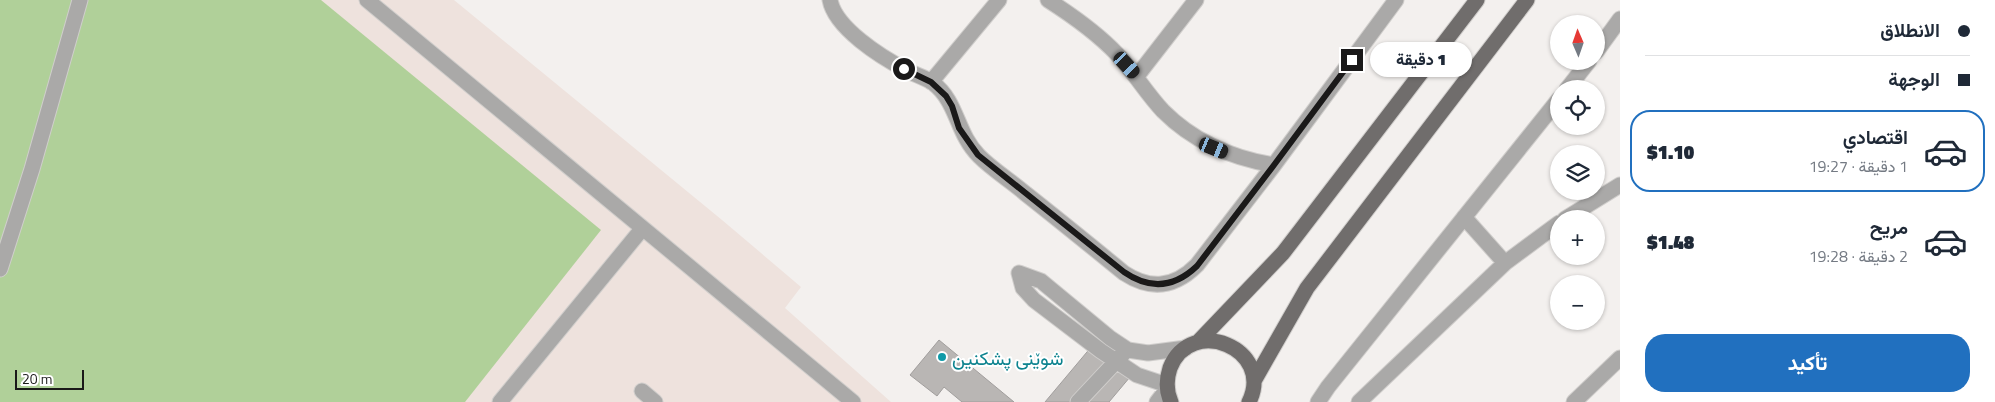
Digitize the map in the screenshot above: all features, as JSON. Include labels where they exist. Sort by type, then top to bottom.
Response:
[{"type":"main road","points":[[1168,392],[1168,374],[1172,364],[1283,253],[1477,0]]},
{"type":"main road","points":[[1254,381],[1307,288],[1527,0]]},
{"type":"main road","points":[[1192,345],[1211,341],[1224,342],[1235,348],[1245,357],[1251,368],[1254,381],[1253,395],[1250,402]]},
{"type":"street","points":[[0,269],[32,169],[80,0]]},
{"type":"street","points":[[367,0],[853,402]]},
{"type":"street","points":[[830,0],[834,14],[846,29],[895,64],[931,82],[946,96],[952,106],[959,128],[978,155],[1124,272],[1141,282],[1164,284],[1176,281],[1197,266],[1396,0]]},
{"type":"street","points":[[931,82],[998,0]]},
{"type":"street","points":[[1048,0],[1093,32],[1138,76],[1163,110],[1195,137],[1233,156],[1274,165]]},
{"type":"street","points":[[1138,76],[1196,0]]},
{"type":"street","points":[[1605,40],[1620,19]]},
{"type":"street","points":[[1574,80],[1582,70]]},
{"type":"street","points":[[1318,402],[1550,110]]},
{"type":"street","points":[[1580,210],[1620,186]]},
{"type":"street","points":[[1464,217],[1505,263]]},
{"type":"street","points":[[500,402],[642,229]]},
{"type":"street","points":[[1359,402],[1505,263],[1550,230]]},
{"type":"street","points":[[1157,402],[1168,392],[1116,361],[1034,300],[1023,288],[1019,273],[1041,281],[1110,338],[1128,350],[1148,353],[1192,345]]},
{"type":"street","points":[[1078,402],[1128,350]]},
{"type":"street","points":[[1574,402],[1620,358]]},
{"type":"street","points":[[642,392],[655,402]]},
{"type":"shaded area","points":[[0,0],[454,0],[801,287],[785,308],[891,402],[0,402]]},
{"type":"green space","points":[[0,0],[321,0],[601,230],[465,402],[0,402]]},
{"type":"building","name":"شوێنی پشکنین","points":[[939,340],[1014,402],[962,402],[944,387],[937,396],[910,375]]},
{"type":"building","name":"شوێنی پشکنین","points":[[1092,346],[1130,377],[1109,402],[1045,402]]},
{"type":"place","name":"شوێنی پشکنین","points":[[942,357]]},
{"type":"route","points":[[904,69],[921,76],[939,88],[952,106],[959,128],[968,142],[990,166],[1132,278],[1151,284],[1164,284],[1176,281],[1197,266],[1352,60]]}]
